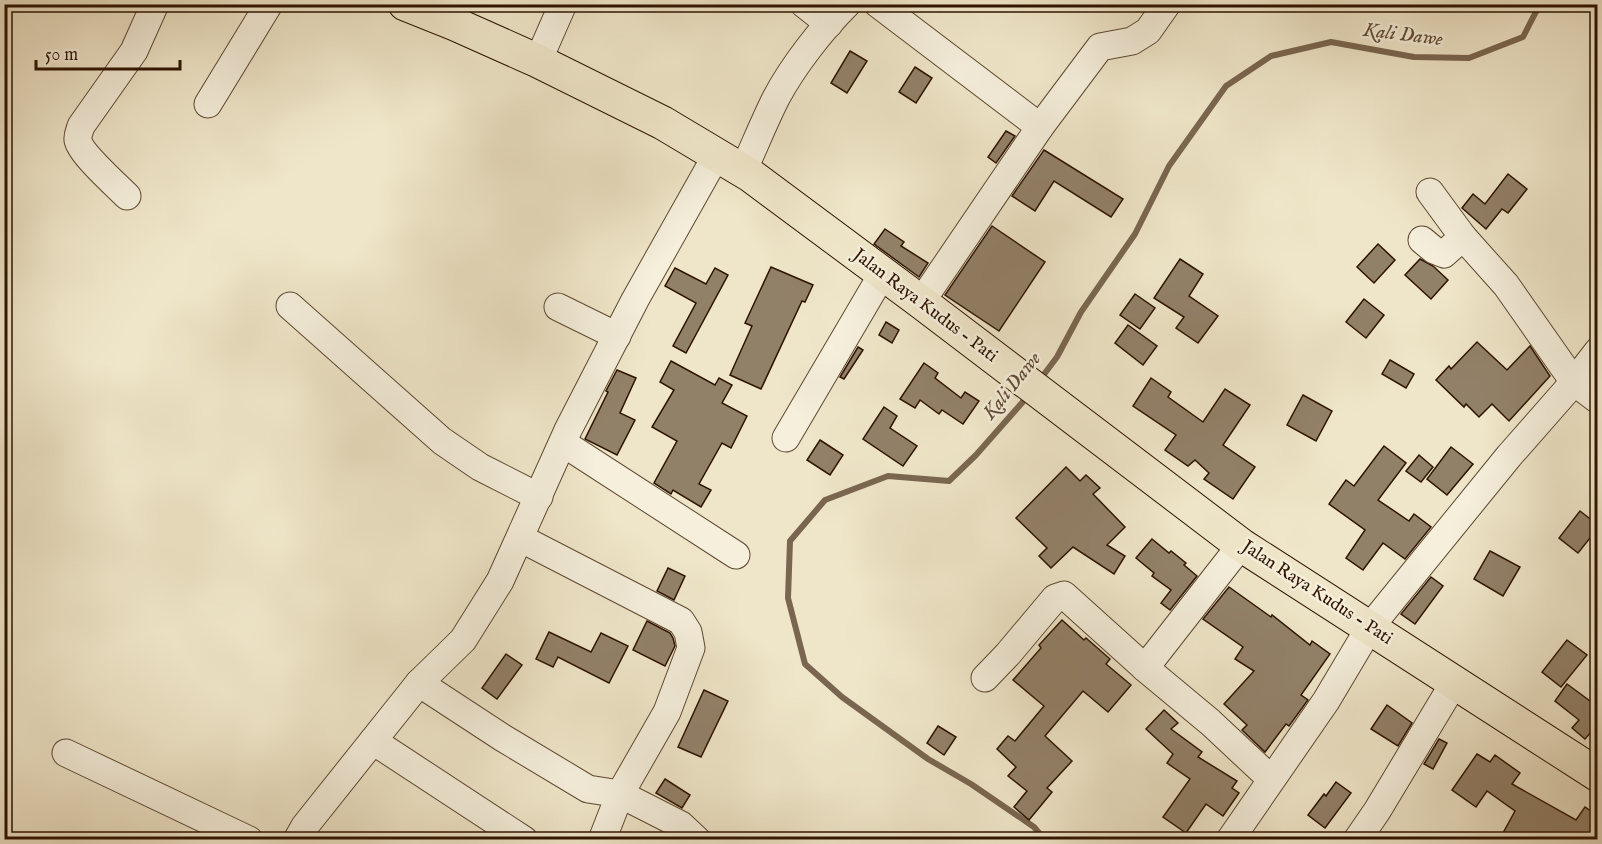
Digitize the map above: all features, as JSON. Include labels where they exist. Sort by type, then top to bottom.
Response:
[{"type":"highway","name":"Jalan Raya Kudus - Pati","points":[[405,4],[538,61],[663,123],[729,163],[883,273],[1241,545],[1598,775]]},
{"type":"street","points":[[127,196],[84,152],[78,142],[79,135],[81,126],[134,51],[155,4]]},
{"type":"street","points":[[208,104],[269,4]]},
{"type":"street","points":[[538,61],[563,4]]},
{"type":"street","points":[[297,840],[305,826],[419,683],[463,640],[500,581],[562,443],[616,336],[729,163],[838,14],[804,4]]},
{"type":"street","points":[[878,4],[1040,127]]},
{"type":"street","points":[[921,302],[1040,127],[1100,47],[1132,41],[1148,31],[1167,4]]},
{"type":"street","points":[[1430,192],[1463,237],[1506,285],[1574,382],[1598,400]]},
{"type":"street","points":[[1422,240],[1434,250],[1444,254],[1463,237]]},
{"type":"street","points":[[786,438],[883,273]]},
{"type":"street","points":[[290,306],[442,441],[480,467],[538,497]]},
{"type":"street","points":[[558,307],[616,336]]},
{"type":"street","points":[[1230,840],[1326,701],[1370,627],[1598,351]]},
{"type":"street","points":[[562,443],[736,555]]},
{"type":"street","points":[[520,538],[681,621],[688,632],[691,648],[668,712],[620,794],[602,840]]},
{"type":"street","points":[[1145,668],[1241,545]]},
{"type":"street","points":[[985,678],[1055,598],[1064,595],[1145,668],[1210,722],[1271,779]]},
{"type":"street","points":[[1357,840],[1377,811],[1454,682]]},
{"type":"street","points":[[419,683],[503,738],[588,789],[620,794],[681,825],[697,840]]},
{"type":"street","points":[[373,741],[524,840]]},
{"type":"street","points":[[66,753],[249,840]]},
{"type":"building","points":[[850,51],[867,61],[847,93],[831,83]]},
{"type":"building","points":[[915,67],[932,78],[916,103],[899,92]]},
{"type":"building","points":[[1006,131],[1015,136],[996,163],[988,157]]},
{"type":"building","points":[[1044,150],[1123,199],[1111,217],[1054,181],[1035,211],[1012,196]]},
{"type":"building","points":[[1508,174],[1527,189],[1508,213],[1502,209],[1486,229],[1462,208],[1473,194],[1485,204]]},
{"type":"building","points":[[992,226],[1045,262],[999,331],[945,295]]},
{"type":"building","points":[[885,229],[904,242],[901,246],[928,263],[919,277],[874,244]]},
{"type":"building","points":[[1378,244],[1395,260],[1374,283],[1357,267]]},
{"type":"building","points":[[1180,259],[1203,274],[1189,296],[1218,316],[1198,343],[1176,328],[1184,317],[1154,298]]},
{"type":"building","points":[[1420,259],[1433,266],[1448,280],[1431,299],[1405,275]]},
{"type":"building","points":[[771,267],[813,285],[805,302],[802,301],[761,389],[730,375],[752,326],[745,323]]},
{"type":"building","points":[[675,268],[706,284],[715,268],[728,275],[686,353],[673,346],[696,303],[665,286]]},
{"type":"building","points":[[1135,294],[1155,308],[1140,329],[1120,315]]},
{"type":"building","points":[[1364,299],[1384,315],[1366,338],[1346,322]]},
{"type":"building","points":[[886,322],[899,330],[892,343],[879,335]]},
{"type":"building","points":[[1128,325],[1157,346],[1143,365],[1115,343]]},
{"type":"building","points":[[1477,342],[1507,370],[1530,346],[1550,376],[1509,421],[1492,404],[1479,417],[1466,404],[1464,407],[1436,380],[1449,366],[1451,369]]},
{"type":"building","points":[[858,347],[863,350],[844,379],[840,377]]},
{"type":"building","points":[[1390,360],[1414,374],[1406,388],[1382,374]]},
{"type":"building","points":[[671,361],[715,385],[719,378],[732,385],[722,403],[747,416],[731,448],[722,443],[699,484],[711,490],[701,507],[673,490],[671,494],[654,483],[677,441],[652,427],[674,390],[660,382]]},
{"type":"building","points":[[924,363],[938,373],[935,378],[961,398],[965,392],[979,401],[963,424],[942,410],[939,414],[920,400],[915,408],[900,399]]},
{"type":"building","points":[[617,370],[636,378],[620,413],[635,420],[617,455],[585,439]]},
{"type":"building","points":[[1151,378],[1171,392],[1168,397],[1203,422],[1225,389],[1250,405],[1223,445],[1255,467],[1233,499],[1204,479],[1209,473],[1195,460],[1188,466],[1165,450],[1176,435],[1133,406]]},
{"type":"building","points":[[1303,395],[1332,411],[1316,441],[1287,425]]},
{"type":"building","points":[[884,407],[897,416],[890,428],[917,446],[903,466],[863,439]]},
{"type":"building","points":[[820,440],[843,455],[830,475],[807,460]]},
{"type":"building","points":[[1384,446],[1406,463],[1378,500],[1409,521],[1414,514],[1431,527],[1405,559],[1383,543],[1363,570],[1346,558],[1365,530],[1329,504],[1346,480],[1354,486]]},
{"type":"building","points":[[1451,447],[1473,464],[1447,495],[1427,479]]},
{"type":"building","points":[[1419,455],[1433,467],[1421,482],[1406,471]]},
{"type":"building","points":[[1066,467],[1080,481],[1086,475],[1100,488],[1093,494],[1125,527],[1107,545],[1125,556],[1114,574],[1073,547],[1051,568],[1039,556],[1047,548],[1016,518]]},
{"type":"building","points":[[1580,511],[1598,525],[1598,528],[1578,553],[1559,538]]},
{"type":"building","points":[[1152,539],[1186,563],[1184,565],[1197,576],[1170,610],[1161,603],[1171,590],[1152,576],[1154,573],[1136,558]]},
{"type":"building","points":[[1490,551],[1520,567],[1503,596],[1474,579]]},
{"type":"building","points":[[668,568],[685,576],[674,600],[657,591]]},
{"type":"building","points":[[1431,577],[1443,586],[1415,624],[1401,614]]},
{"type":"building","points":[[1229,587],[1271,617],[1272,615],[1310,645],[1312,641],[1330,654],[1301,695],[1308,700],[1289,726],[1286,724],[1265,752],[1242,730],[1247,725],[1224,704],[1254,671],[1235,659],[1243,647],[1203,619]]},
{"type":"building","points":[[1062,620],[1110,659],[1106,664],[1131,685],[1108,712],[1083,691],[1045,736],[1072,761],[1047,788],[1052,792],[1029,820],[1014,807],[1027,791],[1008,776],[1016,767],[997,749],[1008,736],[1015,741],[1044,706],[1013,680],[1041,648],[1039,645]]},
{"type":"building","points":[[647,621],[670,633],[673,638],[675,646],[665,666],[633,650]]},
{"type":"building","points":[[549,632],[591,652],[601,633],[628,646],[609,683],[558,657],[553,667],[536,659]]},
{"type":"building","points":[[1567,640],[1587,655],[1561,687],[1542,672]]},
{"type":"building","points":[[506,654],[522,665],[497,699],[482,688]]},
{"type":"building","points":[[1567,684],[1598,707],[1598,724],[1585,739],[1572,728],[1579,720],[1555,701]]},
{"type":"building","points":[[704,690],[728,701],[701,757],[678,747]]},
{"type":"building","points":[[1387,705],[1412,723],[1398,746],[1371,729]]},
{"type":"building","points":[[1164,710],[1178,723],[1171,729],[1202,752],[1198,757],[1237,781],[1232,788],[1239,793],[1223,816],[1206,804],[1186,833],[1163,817],[1190,779],[1167,763],[1173,754],[1146,729]]},
{"type":"building","points":[[938,726],[956,737],[944,755],[927,743]]},
{"type":"building","points":[[1439,739],[1447,743],[1433,769],[1424,764]]},
{"type":"building","points":[[1477,754],[1490,762],[1495,755],[1520,773],[1512,784],[1576,820],[1585,807],[1598,816],[1598,823],[1586,840],[1515,840],[1503,833],[1515,811],[1487,791],[1476,807],[1452,790]]},
{"type":"building","points":[[665,779],[690,795],[682,808],[656,793]]},
{"type":"building","points":[[1336,782],[1351,793],[1325,828],[1308,815]]},
{"type":"waterway","name":"Kali Dawe","points":[[1039,381],[1057,357],[1081,312],[1135,234],[1169,166],[1226,86],[1271,56],[1331,42],[1414,57],[1469,58],[1523,37],[1540,4]]},
{"type":"waterway","name":"Kali Dawe","points":[[1028,396],[976,455],[949,481],[888,476],[825,500],[790,541],[788,598],[805,664],[842,697],[928,759],[971,784],[1034,827],[1045,840]]}]
